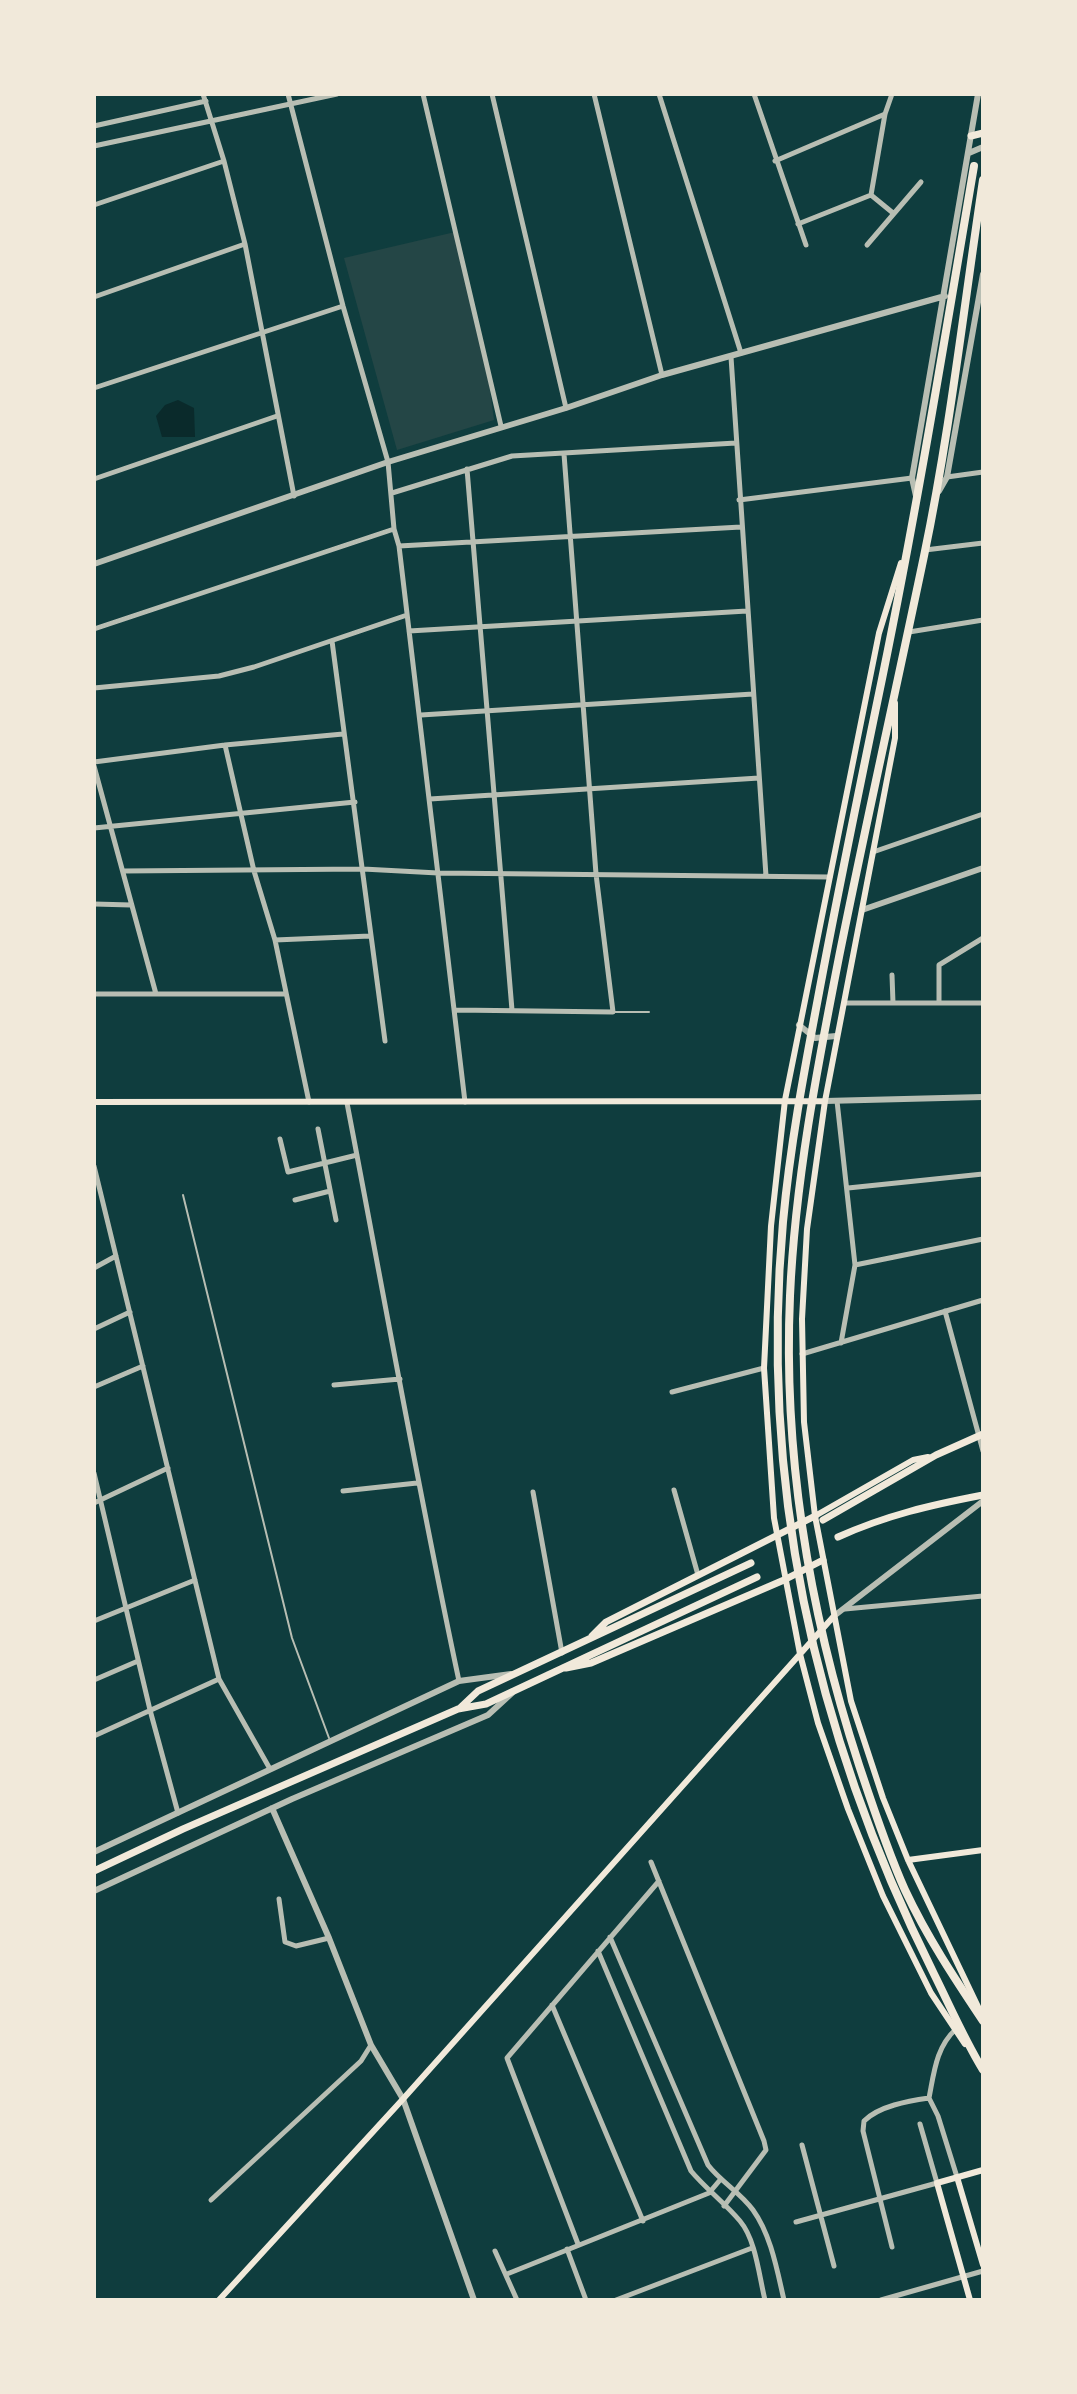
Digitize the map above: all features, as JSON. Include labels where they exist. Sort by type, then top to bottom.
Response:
[{"type":"highway","points":[[974,166],[917,497],[794,1131],[783,1227],[778,1355],[779,1419],[787,1516],[799,1584],[830,1713],[859,1804],[893,1892],[957,2028],[983,2070]]},
{"type":"highway","points":[[983,180],[935,497],[814,1083],[790,1297],[795,1466],[811,1581],[841,1710],[871,1801],[911,1901],[937,1951],[983,2019]]},
{"type":"main road","points":[[971,136],[983,133]]},
{"type":"main road","points":[[905,552],[879,633],[785,1100],[771,1226],[764,1368],[776,1534],[800,1654],[818,1723],[877,1881],[931,1993],[957,2028]]},
{"type":"main road","points":[[895,685],[895,738],[836,1036],[807,1229],[802,1354],[804,1422],[823,1560],[851,1701],[883,1798],[908,1860],[983,2019]]},
{"type":"main road","points":[[94,1102],[825,1101]]},
{"type":"main road","points":[[585,1642],[606,1622],[776,1534],[819,1518],[936,1455],[981,1435]]},
{"type":"main road","points":[[838,1537],[913,1509],[983,1495]]},
{"type":"main road","points":[[552,1671],[591,1663],[784,1580],[823,1560]]},
{"type":"main road","points":[[458,1709],[478,1691],[751,1563]]},
{"type":"main road","points":[[94,1871],[458,1709],[486,1704],[757,1577]]},
{"type":"main road","points":[[219,2300],[403,2099],[834,1616]]},
{"type":"main road","points":[[908,1860],[983,1850]]},
{"type":"main road","points":[[970,2300],[937,2183],[983,2170]]},
{"type":"main road","points":[[957,2177],[983,2265]]},
{"type":"street","points":[[288,94],[343,306],[388,462],[394,529],[399,546],[421,715],[465,1103]]},
{"type":"street","points":[[94,146],[212,118],[291,106],[337,94]]},
{"type":"street","points":[[423,94],[501,426]]},
{"type":"street","points":[[492,94],[566,408]]},
{"type":"street","points":[[594,94],[662,375]]},
{"type":"street","points":[[659,94],[741,354]]},
{"type":"street","points":[[754,94],[806,245]]},
{"type":"street","points":[[871,195],[885,114],[892,94]]},
{"type":"street","points":[[917,497],[912,478],[978,94]]},
{"type":"street","points":[[94,126],[205,97],[245,244],[294,496]]},
{"type":"street","points":[[775,161],[885,114]]},
{"type":"street","points":[[969,153],[983,147]]},
{"type":"street","points":[[94,205],[224,161]]},
{"type":"street","points":[[867,245],[921,182]]},
{"type":"street","points":[[798,224],[871,195]]},
{"type":"street","points":[[871,195],[893,213]]},
{"type":"street","points":[[94,297],[245,244]]},
{"type":"street","points":[[935,497],[947,477],[983,274]]},
{"type":"street","points":[[94,564],[388,462],[566,408],[662,375],[945,296]]},
{"type":"street","points":[[94,388],[343,306]]},
{"type":"street","points":[[731,357],[766,876]]},
{"type":"street","points":[[94,479],[277,416]]},
{"type":"street","points":[[392,493],[512,456],[736,443]]},
{"type":"street","points":[[456,1010],[613,1012],[596,874],[564,454]]},
{"type":"street","points":[[467,469],[512,1010]]},
{"type":"street","points":[[947,477],[983,472]]},
{"type":"street","points":[[739,500],[912,478]]},
{"type":"street","points":[[399,546],[741,527]]},
{"type":"street","points":[[94,629],[394,529]]},
{"type":"street","points":[[925,550],[983,543]]},
{"type":"street","points":[[409,631],[747,611]]},
{"type":"street","points":[[94,688],[219,676],[407,615]]},
{"type":"street","points":[[908,633],[983,620]]},
{"type":"street","points":[[332,641],[385,1041]]},
{"type":"street","points":[[421,715],[753,694]]},
{"type":"street","points":[[156,994],[94,764],[225,745],[343,734]]},
{"type":"street","points":[[225,745],[254,871],[275,940],[309,1102]]},
{"type":"street","points":[[430,799],[759,778]]},
{"type":"street","points":[[94,828],[355,802]]},
{"type":"street","points":[[873,852],[983,814]]},
{"type":"street","points":[[862,910],[983,868]]},
{"type":"street","points":[[123,871],[363,869],[438,873],[830,877]]},
{"type":"street","points":[[94,904],[131,905]]},
{"type":"street","points":[[275,940],[370,936]]},
{"type":"street","points":[[939,1003],[939,965],[983,938]]},
{"type":"street","points":[[892,975],[893,1003]]},
{"type":"street","points":[[94,994],[285,994]]},
{"type":"street","points":[[843,1003],[983,1003]]},
{"type":"street","points":[[799,1025],[815,1038],[836,1036]]},
{"type":"street","points":[[825,1101],[983,1097]]},
{"type":"street","points":[[837,1101],[855,1265],[841,1343]]},
{"type":"street","points":[[347,1103],[417,1483],[459,1681]]},
{"type":"street","points":[[318,1129],[336,1220]]},
{"type":"street","points":[[280,1139],[288,1172],[357,1155]]},
{"type":"street","points":[[94,1166],[219,1679],[270,1769]]},
{"type":"street","points":[[848,1188],[983,1174]]},
{"type":"street","points":[[295,1200],[330,1191]]},
{"type":"street","points":[[94,1209],[103,1205]]},
{"type":"street","points":[[855,1265],[983,1239]]},
{"type":"street","points":[[94,1268],[116,1256]]},
{"type":"street","points":[[802,1354],[983,1300]]},
{"type":"street","points":[[945,1311],[983,1451]]},
{"type":"street","points":[[94,1329],[130,1312]]},
{"type":"street","points":[[94,1387],[143,1366]]},
{"type":"street","points":[[672,1392],[764,1368]]},
{"type":"street","points":[[334,1385],[400,1379]]},
{"type":"street","points":[[94,1503],[168,1468]]},
{"type":"street","points":[[94,1473],[150,1710],[178,1813]]},
{"type":"street","points":[[343,1491],[417,1483]]},
{"type":"street","points":[[674,1490],[698,1575]]},
{"type":"street","points":[[533,1492],[562,1653]]},
{"type":"street","points":[[834,1616],[983,1501]]},
{"type":"street","points":[[94,1621],[195,1580]]},
{"type":"street","points":[[845,1609],[983,1596]]},
{"type":"street","points":[[94,1680],[138,1661]]},
{"type":"street","points":[[94,1852],[459,1681],[518,1674]]},
{"type":"street","points":[[94,1736],[219,1679]]},
{"type":"street","points":[[94,1891],[272,1808],[488,1715],[516,1690]]},
{"type":"street","points":[[272,1808],[329,1938],[371,2045],[403,2099],[474,2300]]},
{"type":"street","points":[[651,1862],[766,2150],[724,2206]]},
{"type":"street","points":[[578,2244],[507,2058],[659,1881]]},
{"type":"street","points":[[279,1899],[285,1942],[296,1946],[329,1938]]},
{"type":"street","points":[[610,1937],[699,2147],[720,2180],[754,2210],[769,2243],[784,2300]]},
{"type":"street","points":[[598,1951],[691,2171],[709,2193],[742,2223],[752,2248],[765,2300]]},
{"type":"street","points":[[552,2005],[643,2221]]},
{"type":"street","points":[[957,2028],[938,2053],[929,2098],[938,2116],[957,2177]]},
{"type":"street","points":[[211,2200],[361,2061],[371,2045]]},
{"type":"street","points":[[892,2247],[863,2131],[864,2121],[873,2112],[929,2098]]},
{"type":"street","points":[[796,2222],[937,2183],[920,2124]]},
{"type":"street","points":[[802,2145],[834,2266]]},
{"type":"street","points":[[507,2274],[709,2193],[720,2180]]},
{"type":"street","points":[[616,2300],[752,2248]]},
{"type":"street","points":[[567,2249],[586,2300]]},
{"type":"street","points":[[495,2251],[517,2300]]},
{"type":"street","points":[[881,2300],[983,2271]]},
{"type":"lane","points":[[613,1012],[649,1012]]},
{"type":"lane","points":[[183,1195],[292,1638],[330,1741]]},
{"type":"shaded area","points":[[455,232],[487,368],[494,420],[397,450],[344,258]]},
{"type":"shaded area","points":[[178,400],[194,408],[195,437],[162,437],[156,416],[165,405]]}]
